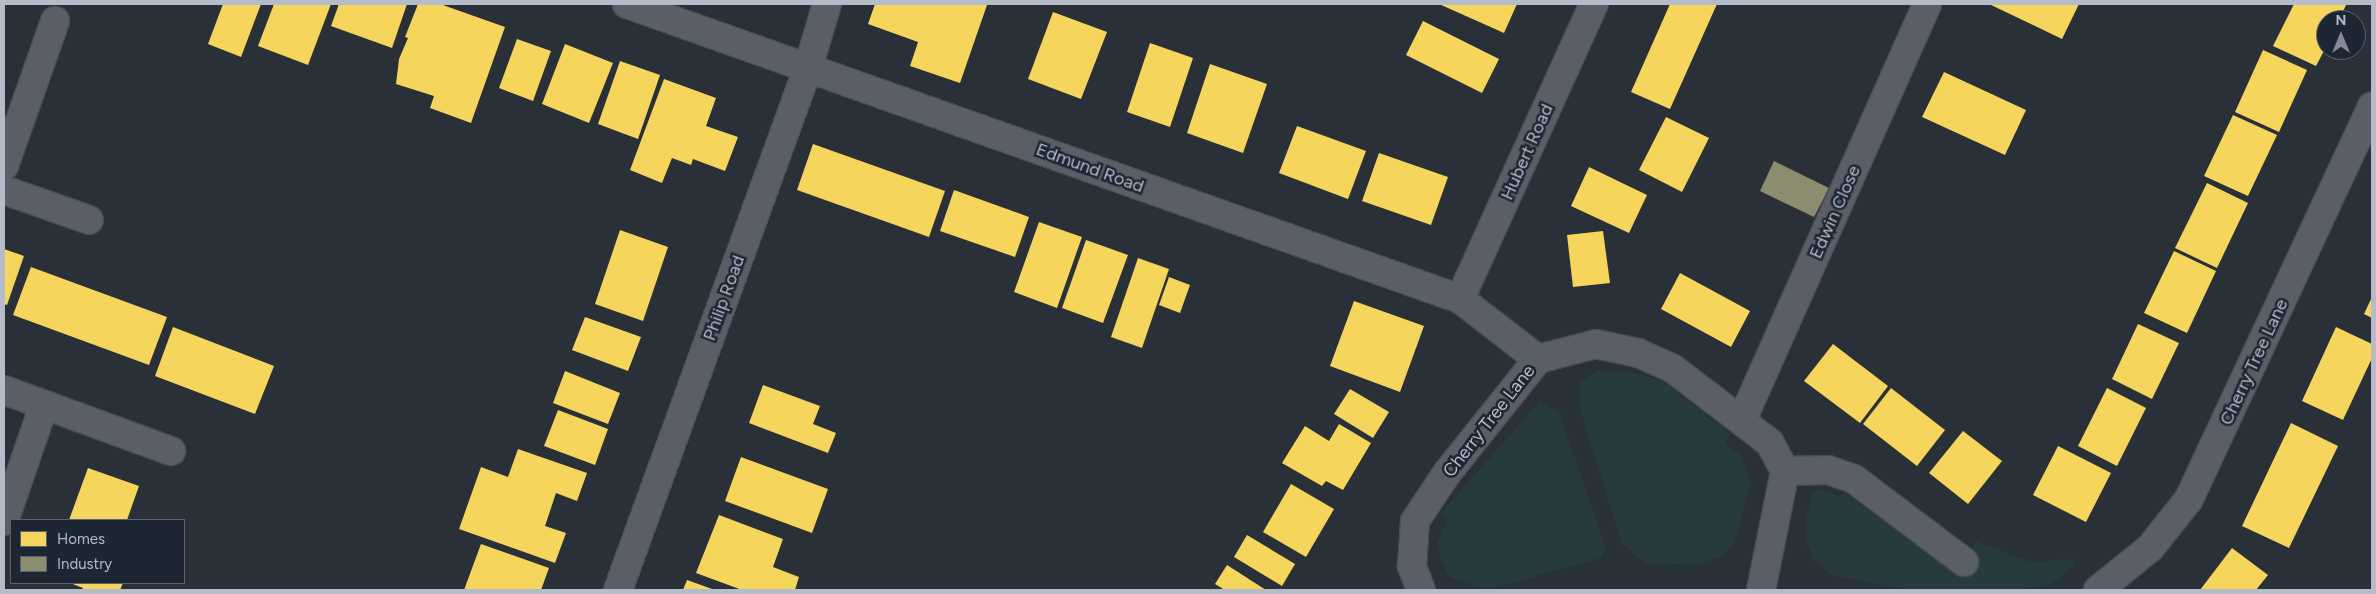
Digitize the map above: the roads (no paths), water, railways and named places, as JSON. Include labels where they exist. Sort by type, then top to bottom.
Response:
[{"type":"street","name":"Edmund Road","points":[[627,4],[1460,299],[1538,359]]},
{"type":"street","name":"Philip Road","points":[[618,590],[808,68],[827,4]]},
{"type":"street","name":"Hubert Road","points":[[1460,299],[1594,4]]},
{"type":"street","name":"Edwin Close","points":[[1742,420],[1927,4]]},
{"type":"street","points":[[4,166],[55,21]]},
{"type":"street","name":"Cherry Tree Lane","points":[[2098,590],[2150,548],[2189,499],[2372,107]]},
{"type":"street","points":[[4,190],[89,220]]},
{"type":"street","name":"Cherry Tree Lane","points":[[1421,590],[1412,566],[1415,521],[1447,473],[1538,359],[1596,344],[1638,353],[1672,368],[1770,443],[1785,471]]},
{"type":"street","points":[[4,390],[171,451]]},
{"type":"street","points":[[4,522],[44,405]]},
{"type":"street","points":[[1761,590],[1785,471],[1828,470],[1854,479],[1964,562]]}]
